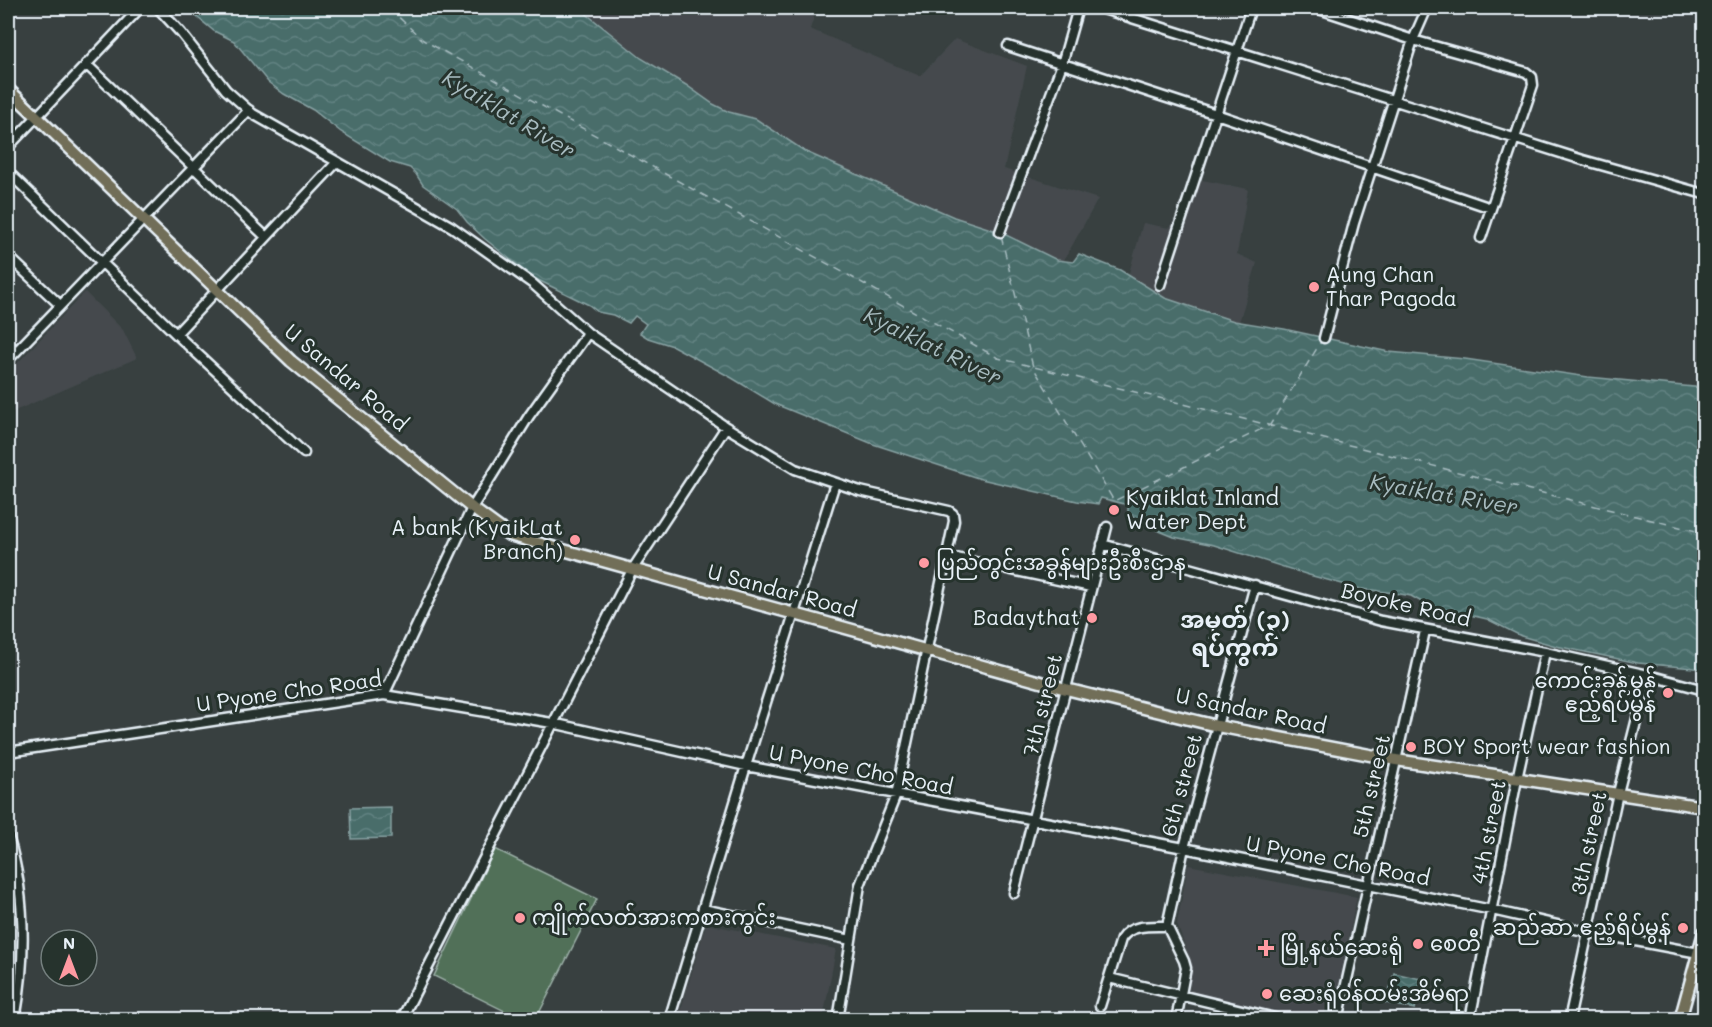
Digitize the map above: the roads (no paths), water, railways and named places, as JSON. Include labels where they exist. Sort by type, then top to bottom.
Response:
[{"type":"main road","name":"U Sandar Road","points":[[8,89],[291,361],[471,508],[509,535],[1066,689],[1217,726],[1396,760],[1704,807]]},
{"type":"main road","points":[[1680,1020],[1702,954],[1704,932]]},
{"type":"street","points":[[8,147],[140,8]]},
{"type":"street","points":[[158,8],[226,90],[249,110],[452,227],[533,284],[588,333],[726,427],[795,469],[835,483],[952,512],[955,518],[896,795],[860,885],[838,1020]]},
{"type":"street","points":[[1000,232],[1062,64],[1078,8]]},
{"type":"street","points":[[1100,8],[1582,160],[1704,194]]},
{"type":"street","points":[[1160,285],[1251,8]]},
{"type":"street","points":[[1316,8],[1413,40],[1526,72],[1532,77],[1533,85],[1481,238]]},
{"type":"street","points":[[1324,338],[1354,223],[1413,40],[1427,8]]},
{"type":"street","points":[[1008,46],[1491,208]]},
{"type":"street","points":[[86,64],[266,237]]},
{"type":"street","points":[[8,360],[249,110]]},
{"type":"street","points":[[176,334],[337,162]]},
{"type":"street","points":[[8,172],[176,334],[304,453]]},
{"type":"street","points":[[8,256],[60,305]]},
{"type":"street","points":[[384,695],[471,508],[529,417],[588,333]]},
{"type":"street","points":[[8,344],[16,351]]},
{"type":"street","points":[[401,1020],[632,570],[726,427]]},
{"type":"street","points":[[669,1020],[835,483]]},
{"type":"street","name":"7th street","points":[[1014,892],[1107,527]]},
{"type":"street","name":"Boyoke Road","points":[[1102,544],[1381,621],[1545,652],[1704,690]]},
{"type":"street","points":[[947,556],[1091,587]]},
{"type":"street","name":"6th street","points":[[1167,926],[1184,848],[1255,585]]},
{"type":"street","name":"5th street","points":[[1338,1020],[1425,631]]},
{"type":"street","name":"4th street","points":[[1470,1020],[1517,779],[1545,652]]},
{"type":"street","name":"3th street","points":[[1569,1020],[1618,793],[1647,675]]},
{"type":"street","name":"U Pyone Cho Road","points":[[8,752],[384,695],[552,723],[746,766],[1184,848],[1702,954]]},
{"type":"street","points":[[8,836],[16,864],[22,910],[22,980],[15,1020]]},
{"type":"street","points":[[703,909],[851,940]]},
{"type":"street","points":[[1100,1006],[1125,933],[1135,928],[1167,926],[1185,964],[1176,1020]]},
{"type":"street","points":[[1109,978],[1283,1020]]},
{"type":"water","name":"Kyaiklat River","points":[[189,8],[579,8],[641,58],[713,104],[729,112],[756,119],[806,152],[954,217],[1000,232],[1057,260],[1073,262],[1079,254],[1120,270],[1165,298],[1234,321],[1284,329],[1389,352],[1465,359],[1588,377],[1704,388],[1704,669],[1638,663],[1556,646],[1521,636],[1487,619],[1427,605],[1411,596],[1361,589],[1214,545],[1174,537],[1140,523],[1128,512],[1128,505],[1101,498],[1098,504],[1077,501],[981,479],[873,444],[775,404],[673,346],[640,333],[646,324],[635,316],[629,323],[613,315],[598,312],[589,305],[532,277],[485,239],[457,209],[423,185],[410,168],[390,162],[341,132],[313,110],[284,94],[268,82],[234,41],[214,31]]},
{"type":"water","points":[[391,807],[391,838],[351,839],[350,808]]},
{"type":"water","points":[[1394,973],[1421,979],[1415,1009],[1386,1003]]},
{"type":"place","name":"Aung Chan Thar Pagoda","points":[[1314,287]]},
{"type":"place","name":"Kyaiklat Inland Water Dept","points":[[1114,510]]},
{"type":"place","name":"A bank (KyaikLat Branch)","points":[[575,540]]},
{"type":"place","name":"ပြည်တွင်းအခွန်များဦးစီးဌာန","points":[[924,563]]},
{"type":"place","name":"Badaythat","points":[[1092,618]]},
{"type":"place","name":"ကောင်းခန့်မွန် ဧည့်ရိပ်မွန်","points":[[1668,693]]},
{"type":"place","name":"BOY Sport wear fashion","points":[[1411,747]]},
{"type":"place","name":"ကျိုက်လတ်အားကစားကွင်း","points":[[520,918]]},
{"type":"place","name":"ဆည်ဆာ ဧည့်ရိပ်မွန်","points":[[1683,928]]},
{"type":"place","name":"စေတီ","points":[[1418,944]]},
{"type":"place","name":"မြို့နယ်ဆေးရုံ","points":[[1266,948]]},
{"type":"place","name":"ဆေးရုံဝန်ထမ်းအိမ်ရာ","points":[[1267,994]]},
{"type":"district","name":"အမှတ် (၃) ရပ်ကွက်","points":[[1235,634]]}]
